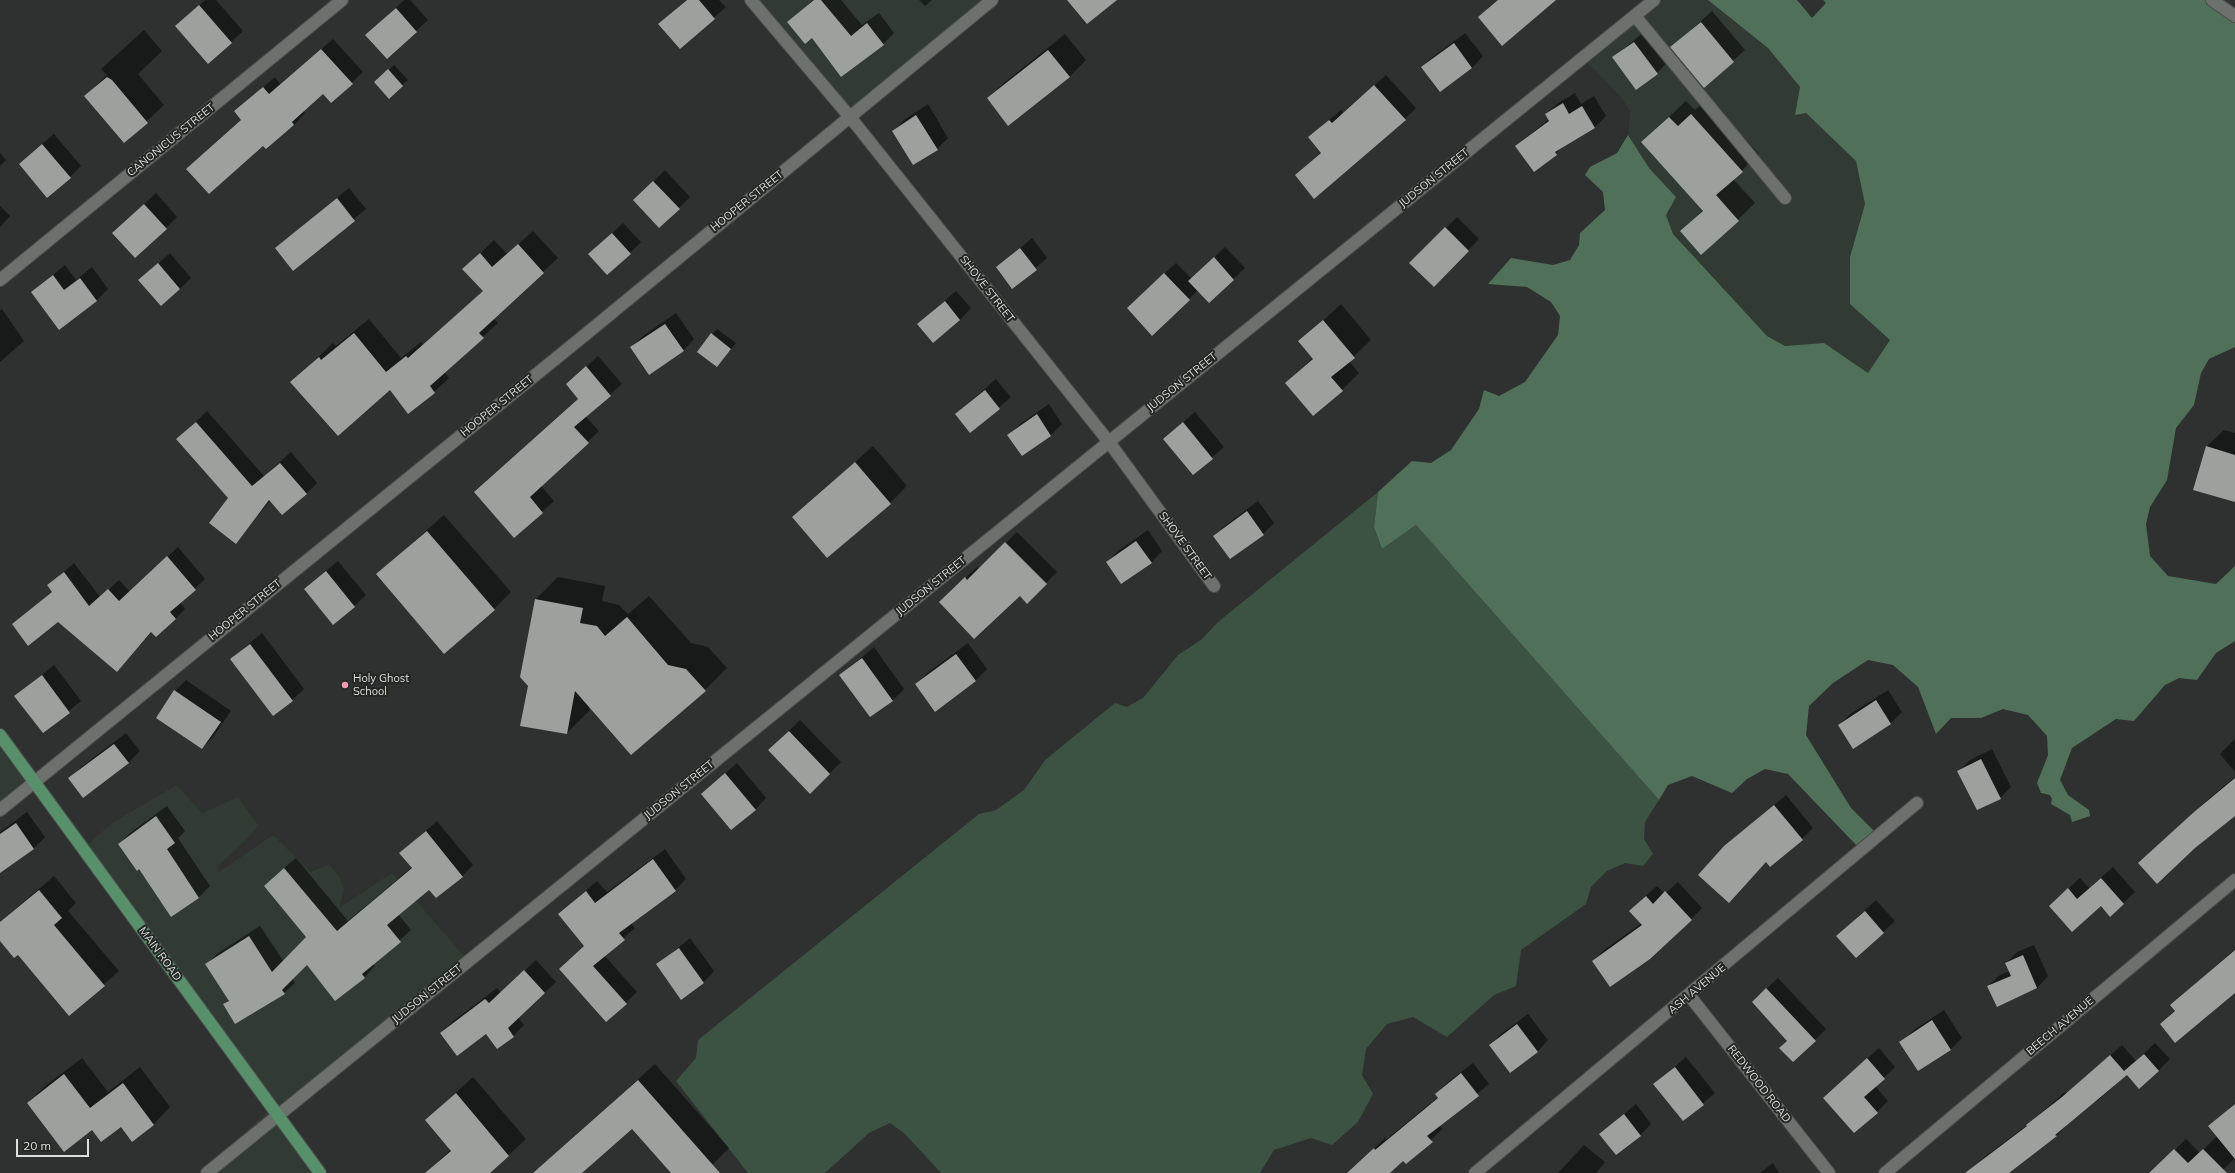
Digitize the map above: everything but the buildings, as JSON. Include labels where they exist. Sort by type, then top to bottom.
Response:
[{"type":"main road","name":"MAIN ROAD","points":[[0,735],[320,1173]]},
{"type":"street","name":"CANONICUS STREET","points":[[0,280],[342,0]]},
{"type":"street","name":"SHOVE STREET","points":[[751,0],[850,117],[1108,442],[1214,586]]},
{"type":"street","name":"HOOPER STREET","points":[[0,810],[399,487],[992,0]]},
{"type":"street","name":"JUDSON STREET","points":[[207,1173],[1654,0]]},
{"type":"street","points":[[2212,0],[2235,16]]},
{"type":"street","points":[[1635,16],[1785,198]]},
{"type":"street","name":"ASH AVENUE","points":[[1475,1173],[1917,803]]},
{"type":"street","name":"BEECH AVENUE","points":[[1885,1173],[2235,880]]},
{"type":"street","name":"REDWOOD ROAD","points":[[1689,995],[1830,1173]]},
{"type":"shaded area","points":[[751,0],[986,0],[855,108],[846,112]]},
{"type":"shaded area","points":[[1646,0],[1708,0],[1768,48],[1800,88],[1806,113],[1856,161],[1865,204],[1850,257],[1850,304],[1890,340],[1868,373],[1824,343],[1785,346],[1767,336],[1673,234],[1666,215],[1676,197],[1648,168],[1628,135],[1630,111],[1620,96],[1579,54],[1584,47]]},
{"type":"shaded area","points":[[0,735],[29,776],[0,803]]},
{"type":"shaded area","points":[[177,785],[202,813],[238,797],[258,825],[250,836],[218,866],[219,872],[273,835],[311,872],[329,864],[339,876],[344,889],[339,908],[392,873],[465,957],[282,1107],[323,1173],[201,1173],[271,1108],[85,847],[112,823]]},
{"type":"green space","points":[[1708,0],[1797,0],[1812,18],[1826,3],[1823,0],[2215,0],[2235,15],[2235,347],[2209,359],[2201,373],[2194,405],[2176,428],[2167,480],[2150,507],[2146,524],[2150,556],[2168,576],[2216,584],[2235,566],[2235,641],[2216,653],[2197,680],[2179,678],[2165,685],[2134,721],[2116,719],[2072,748],[2060,780],[2068,795],[2089,810],[2090,816],[2072,822],[2070,815],[2051,804],[2052,799],[2050,795],[2041,793],[2037,783],[2048,755],[2047,736],[2028,715],[2003,709],[1981,718],[1951,718],[1936,734],[1918,687],[1893,665],[1868,660],[1833,683],[1809,706],[1806,735],[1851,808],[1874,831],[1859,848],[1788,774],[1765,769],[1747,779],[1732,793],[1692,776],[1668,785],[1659,800],[1416,525],[1382,549],[1374,527],[1378,492],[1412,461],[1431,463],[1451,450],[1479,409],[1484,390],[1499,396],[1525,382],[1558,335],[1560,316],[1551,302],[1527,287],[1488,284],[1511,258],[1553,265],[1570,260],[1579,245],[1580,233],[1605,210],[1603,192],[1585,175],[1590,167],[1617,153],[1628,135],[1649,168],[1676,197],[1666,215],[1673,234],[1767,336],[1785,346],[1824,343],[1868,373],[1890,340],[1850,304],[1850,257],[1865,204],[1856,161],[1806,113],[1795,115],[1800,87],[1768,48]]},
{"type":"green space","points":[[1378,492],[1374,527],[1382,549],[1416,525],[1659,800],[1645,822],[1644,839],[1653,854],[1643,866],[1625,863],[1607,871],[1591,887],[1586,904],[1521,950],[1516,986],[1494,995],[1447,1037],[1413,1017],[1387,1024],[1366,1049],[1362,1075],[1373,1094],[1358,1122],[1332,1145],[1311,1138],[1274,1150],[1260,1173],[941,1173],[904,1133],[890,1123],[869,1133],[825,1173],[748,1173],[676,1081],[696,1058],[698,1040],[979,814],[996,810],[1024,790],[1045,760],[1115,703],[1127,707],[1143,698],[1178,655],[1201,640],[1218,622]]},
{"type":"place","name":"Holy Ghost School","points":[[345,685]]}]
